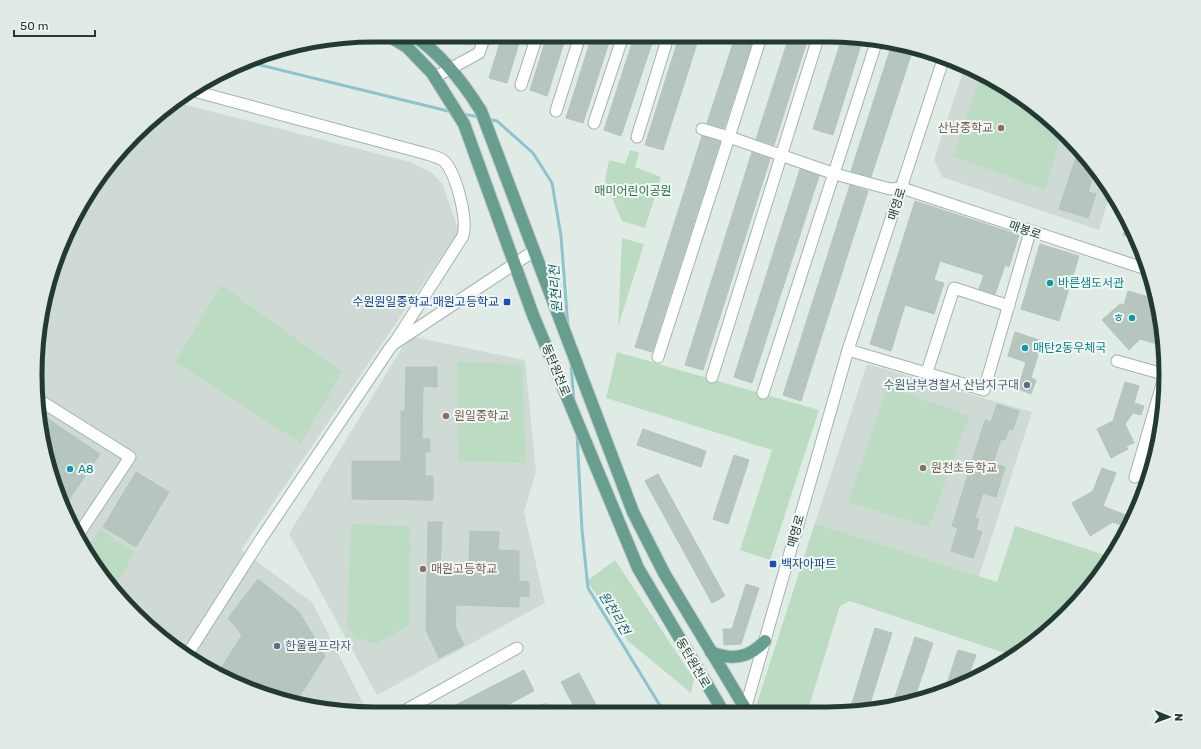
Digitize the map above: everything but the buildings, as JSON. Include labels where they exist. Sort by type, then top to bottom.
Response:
[{"type":"main road","name":"동탄원천로","points":[[399,42],[407,47],[438,81],[464,124],[482,170],[533,315],[638,568],[720,707]]},
{"type":"main road","name":"동탄원천로","points":[[423,42],[429,46],[467,89],[481,111],[618,468],[633,512],[646,539],[710,652],[744,707]]},
{"type":"main road","points":[[710,652],[728,658],[743,656],[757,649],[765,641]]},
{"type":"street","points":[[438,81],[451,70],[479,53],[483,42]]},
{"type":"street","points":[[521,85],[535,42]]},
{"type":"street","points":[[556,111],[578,42]]},
{"type":"street","points":[[594,123],[621,42]]},
{"type":"street","points":[[637,137],[666,42]]},
{"type":"street","points":[[658,357],[759,42]]},
{"type":"street","points":[[712,377],[817,42]]},
{"type":"street","points":[[763,394],[875,46]]},
{"type":"street","name":"매영로","points":[[747,707],[848,350],[942,63]]},
{"type":"street","points":[[190,651],[261,539],[392,345],[463,236],[464,223],[452,171],[443,160],[423,153],[199,92]]},
{"type":"street","name":"매봉로","points":[[702,129],[835,174],[890,189],[902,188],[1030,232],[1141,267]]},
{"type":"street","points":[[848,350],[928,372],[984,390],[1030,232]]},
{"type":"street","points":[[392,345],[515,266],[536,256]]},
{"type":"street","points":[[928,372],[954,288],[1009,306]]},
{"type":"street","points":[[1118,361],[1159,373]]},
{"type":"street","points":[[1135,477],[1158,395]]},
{"type":"street","points":[[44,403],[130,457],[81,531]]},
{"type":"street","points":[[411,707],[517,648]]},
{"type":"shaded area","points":[[456,42],[472,42],[471,46]]},
{"type":"shaded area","name":"산남중학교","points":[[963,71],[993,87],[1029,111],[1062,139],[1076,155],[1109,199],[1099,230],[942,177],[934,160]]},
{"type":"shaded area","points":[[182,104],[410,162],[432,173],[442,183],[459,231],[241,550],[312,602],[365,707],[310,701],[288,696],[247,682],[208,662],[172,638],[139,610],[98,559],[76,522],[67,502],[53,461],[45,418],[42,374],[43,353],[48,310],[53,288],[67,247],[87,208],[111,172],[139,139]]},
{"type":"shaded area","points":[[409,336],[525,360],[536,472],[524,512],[545,603],[377,695],[289,534]]},
{"type":"shaded area","name":"원천초등학교","points":[[867,364],[1032,412],[979,576],[815,523]]},
{"type":"green space","points":[[980,79],[1011,98],[1029,111],[1061,138],[1045,190],[953,156]]},
{"type":"green space","name":"매미어린이공원","points":[[630,150],[639,153],[635,167],[661,177],[645,228],[622,221],[605,181],[609,160],[625,164]]},
{"type":"green space","points":[[622,238],[644,244],[618,327]]},
{"type":"green space","points":[[221,285],[342,372],[301,443],[175,362]]},
{"type":"green space","points":[[617,352],[819,410],[770,560],[740,550],[772,450],[606,398]]},
{"type":"green space","points":[[457,362],[522,364],[526,463],[458,461]]},
{"type":"green space","points":[[888,386],[969,416],[929,527],[848,502]]},
{"type":"green space","points":[[815,523],[997,582],[1015,526],[1105,555],[1090,577],[1062,610],[1029,638],[1006,654],[850,601],[840,606],[809,707],[756,706]]},
{"type":"green space","points":[[351,524],[410,526],[409,626],[376,644],[356,638],[347,625]]},
{"type":"green space","points":[[100,529],[135,553],[116,583],[98,559],[89,545]]},
{"type":"green space","points":[[615,560],[694,679],[691,693],[628,641],[587,581]]},
{"type":"waterway","name":"원천리천","points":[[256,64],[452,112]]},
{"type":"waterway","name":"원천리천","points":[[462,114],[480,117]]},
{"type":"waterway","name":"원천리천","points":[[487,119],[497,121],[533,153],[552,183],[561,236],[568,327]]},
{"type":"waterway","name":"원천리천","points":[[571,364],[574,403]]},
{"type":"waterway","name":"원천리천","points":[[577,434],[582,530],[588,588],[661,707]]},
{"type":"place","name":"산남중학교","points":[[1001,128]]},
{"type":"place","name":"바른샘도서관","points":[[1050,283]]},
{"type":"place","name":"수원원일중학교.매원고등학교","points":[[507,302]]},
{"type":"place","name":"ㅎ","points":[[1132,318]]},
{"type":"place","name":"매탄2동우체국","points":[[1025,348]]},
{"type":"place","name":"수원남부경찰서 산남지구대","points":[[1027,385]]},
{"type":"place","name":"원일중학교","points":[[446,416]]},
{"type":"place","name":"원천초등학교","points":[[923,468]]},
{"type":"place","name":"A8","points":[[70,469]]},
{"type":"place","name":"백자아파트","points":[[773,564]]},
{"type":"place","name":"매원고등학교","points":[[423,569]]},
{"type":"place","name":"한울림프라자","points":[[277,646]]}]
